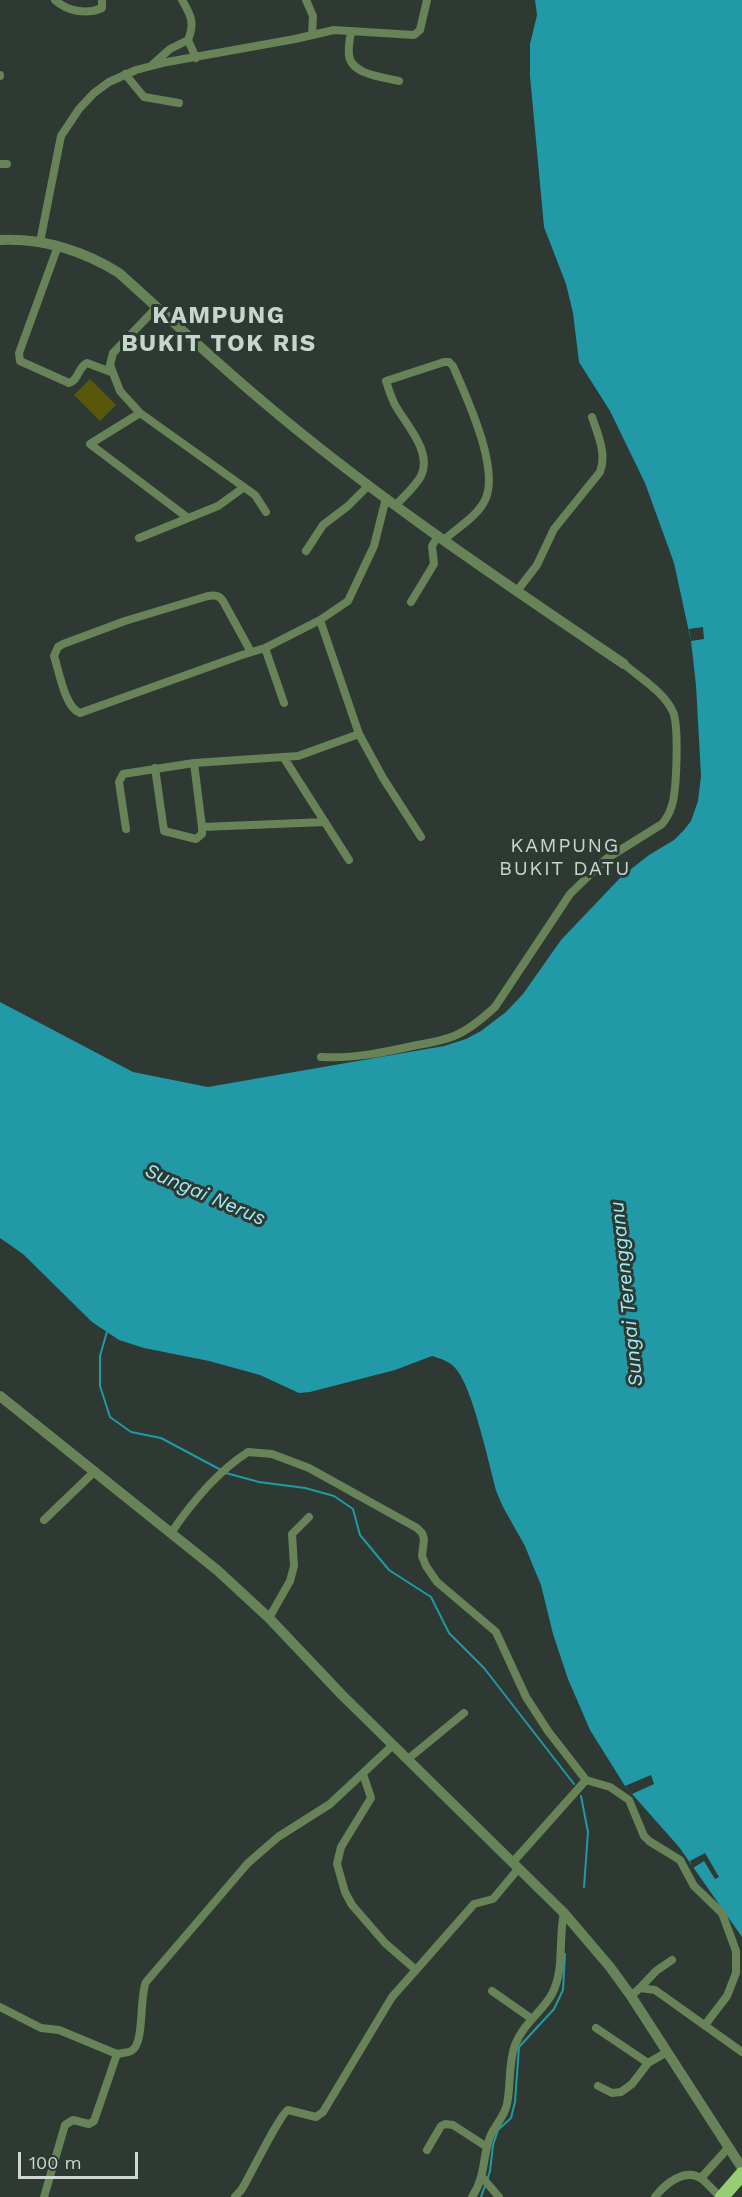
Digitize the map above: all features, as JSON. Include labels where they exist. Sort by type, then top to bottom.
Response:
[{"type":"main road","points":[[721,2197],[742,2174]]},
{"type":"street","points":[[55,0],[66,9],[88,11],[102,8],[102,0]]},
{"type":"street","points":[[182,0],[192,17],[193,23],[188,40],[196,58]]},
{"type":"street","points":[[306,0],[313,16],[312,35]]},
{"type":"street","points":[[40,242],[61,136],[79,109],[94,93],[125,74],[152,66],[334,30],[414,35],[420,30],[427,0]]},
{"type":"street","points":[[351,31],[349,57],[353,65],[364,72],[399,81]]},
{"type":"street","points":[[152,66],[170,49],[188,40]]},
{"type":"street","points":[[125,74],[144,97],[179,103]]},
{"type":"street","points":[[0,240],[40,242],[79,251],[119,273],[261,400],[386,498],[624,664],[653,688],[674,713],[676,727],[675,790],[668,817],[662,824],[606,859],[570,894],[495,1006],[483,1018],[456,1036],[444,1040],[370,1054],[321,1057]]},
{"type":"street","points":[[58,246],[19,353],[20,361],[69,383],[75,380],[83,365],[87,363],[111,372]]},
{"type":"street","points":[[157,307],[116,348],[111,359],[111,372],[120,391],[141,412],[257,497],[266,512]]},
{"type":"street","points":[[396,505],[417,482],[424,462],[419,443],[394,402],[386,381],[449,362],[453,366],[478,428],[490,482],[488,494],[478,510],[432,546],[434,564],[411,602]]},
{"type":"street","points":[[141,412],[90,444],[188,518]]},
{"type":"street","points":[[518,591],[537,565],[554,529],[600,472],[603,463],[602,449],[592,417]]},
{"type":"street","points":[[306,551],[323,525],[348,506],[369,485]]},
{"type":"street","points":[[139,538],[227,501],[243,488]]},
{"type":"street","points":[[252,652],[224,601],[216,595],[125,621],[63,644],[55,651],[54,656],[69,703],[74,711],[80,713],[265,648],[321,620],[343,606],[353,595],[374,546],[386,498]]},
{"type":"street","points":[[321,620],[359,734],[383,778],[421,837]]},
{"type":"street","points":[[265,648],[284,703]]},
{"type":"street","points":[[126,829],[119,782],[123,774],[194,763],[284,758],[313,752],[359,734]]},
{"type":"street","points":[[284,758],[349,860]]},
{"type":"street","points":[[155,768],[164,831],[196,839],[202,834],[202,827],[194,763]]},
{"type":"street","points":[[202,827],[325,822]]},
{"type":"street","points":[[0,1396],[217,1570],[564,1913],[610,1967],[631,1996],[742,2169]]},
{"type":"street","points":[[171,1533],[185,1513],[218,1476],[248,1452],[274,1455],[309,1468],[417,1528],[424,1539],[422,1556],[426,1566],[438,1582],[496,1632],[526,1697],[548,1731],[586,1780],[610,1786],[629,1800],[644,1836],[680,1860],[694,1886],[722,1914],[736,1951],[736,1973],[727,1996],[705,2025]]},
{"type":"street","points":[[44,1520],[95,1471]]},
{"type":"street","points":[[268,1618],[290,1581],[294,1566],[292,1534],[309,1517]]},
{"type":"street","points":[[408,1759],[464,1713]]},
{"type":"street","points":[[0,2007],[41,2028],[59,2030],[117,2054],[131,2051],[136,2046],[143,1988],[146,1982],[248,1863],[278,1837],[330,1804],[393,1745]]},
{"type":"street","points":[[363,1774],[371,1798],[341,1847],[337,1864],[345,1892],[352,1905],[385,1943],[416,1970]]},
{"type":"street","points":[[235,2197],[248,2180],[282,2114],[293,2109],[315,2117],[323,2112],[389,2002],[474,1904],[493,1899],[516,1865],[586,1780]]},
{"type":"street","points":[[472,2197],[486,2181],[487,2146],[507,2106],[515,2044],[550,1996],[558,1976],[560,1934],[564,1913]]},
{"type":"street","points":[[631,1996],[656,1971],[672,1960]]},
{"type":"street","points":[[639,1988],[655,1990],[742,2052]]},
{"type":"street","points":[[492,1991],[532,2019]]},
{"type":"street","points":[[596,2028],[648,2063]]},
{"type":"street","points":[[598,2086],[612,2093],[621,2092],[632,2084],[648,2063],[667,2052]]},
{"type":"street","points":[[49,2197],[44,2197],[65,2125],[72,2120],[88,2124],[94,2121],[117,2054]]},
{"type":"street","points":[[427,2150],[441,2126],[445,2124],[453,2125],[487,2146]]},
{"type":"street","points":[[701,2178],[729,2146]]},
{"type":"street","points":[[655,2197],[677,2177],[686,2176],[701,2178],[721,2197]]},
{"type":"street","points":[[486,2181],[499,2197]]},
{"type":"shaded area","points":[[90,379],[116,405],[100,421],[74,395]]},
{"type":"water","points":[[535,0],[742,0],[742,1937],[679,1847],[625,1786],[590,1730],[568,1679],[553,1634],[541,1585],[525,1546],[497,1493],[474,1409],[454,1366],[432,1356],[395,1370],[299,1393],[260,1375],[119,1340],[92,1322],[23,1254],[0,1238],[0,1002],[133,1072],[208,1087],[444,1046],[481,1031],[506,1012],[523,994],[561,940],[621,877],[649,855],[674,840],[691,821],[698,801],[701,776],[691,641],[674,563],[645,483],[610,411],[579,362],[573,313],[566,284],[544,227],[530,76],[530,44],[537,15]]},
{"type":"pier","points":[[703,627],[704,639],[691,641],[689,629]]},
{"type":"pier","points":[[651,1775],[654,1784],[632,1794],[625,1786]]},
{"type":"pier","points":[[705,1853],[719,1877],[715,1879],[704,1861],[693,1868],[690,1861]]},
{"type":"waterway","points":[[108,1328],[100,1356],[100,1386],[110,1417],[131,1432],[161,1438],[221,1470]]},
{"type":"waterway","points":[[226,1473],[259,1482],[305,1488],[334,1496],[353,1509],[360,1535],[389,1570],[431,1597],[449,1633],[484,1668],[574,1784]]},
{"type":"waterway","points":[[581,1796],[588,1832],[584,1887]]},
{"type":"waterway","points":[[487,2180],[498,2130],[511,2118],[515,2102],[519,2047],[554,2009],[563,1990],[565,1954]]},
{"type":"waterway","points":[[481,2197],[485,2186]]},
{"type":"district","name":"KAMPUNG BUKIT TOK RIS","points":[[219,330]]},
{"type":"district","name":"KAMPUNG BUKIT DATU","points":[[565,858]]},
{"type":"water label","name":"Sungai Nerus","points":[[205,1195]]},
{"type":"water label","name":"Sungai Terengganu","points":[[627,1294]]}]
